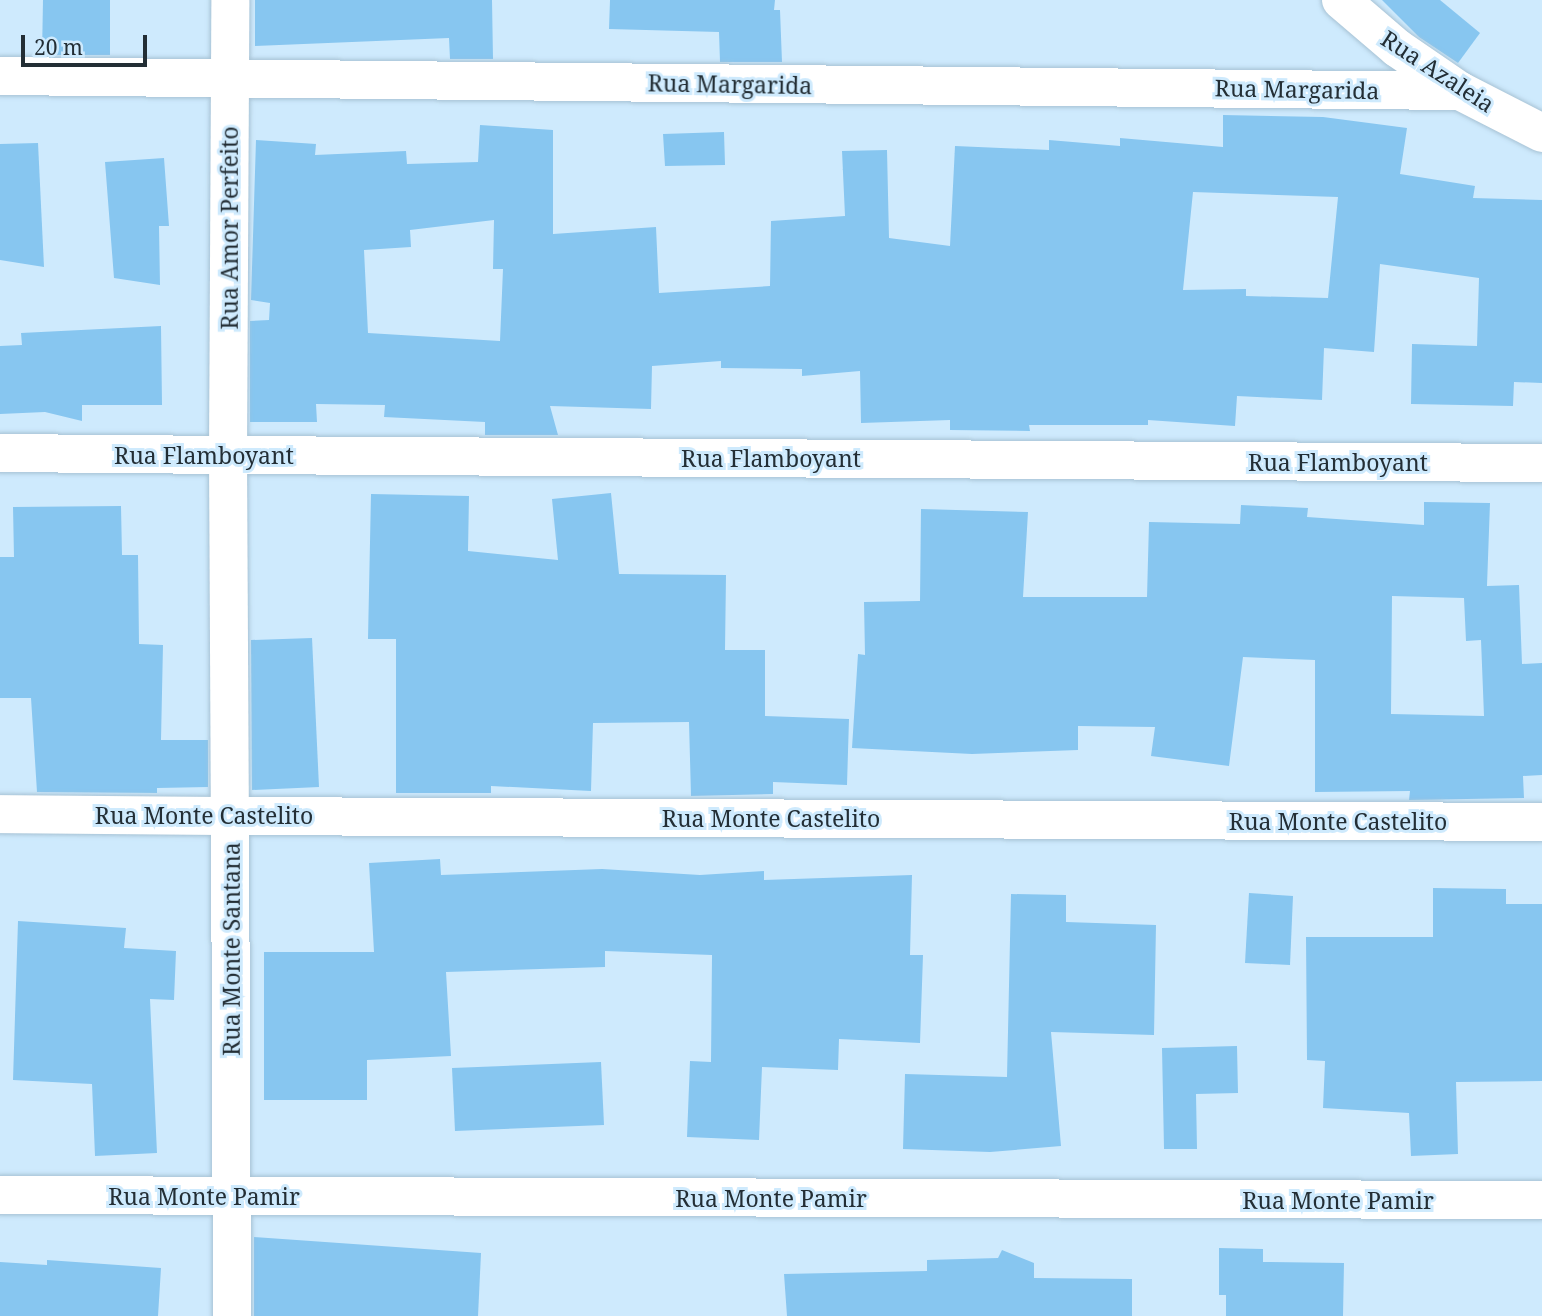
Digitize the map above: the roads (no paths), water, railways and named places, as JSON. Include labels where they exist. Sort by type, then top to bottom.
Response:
[{"type":"street","name":"Rua Amor Perfeito","points":[[228,455],[230,0]]},
{"type":"street","name":"Rua Azaleia","points":[[1341,0],[1397,48],[1460,91],[1542,133]]},
{"type":"street","name":"Rua Margarida","points":[[0,76],[1460,91]]},
{"type":"street","name":"Rua Flamboyant","points":[[0,453],[1542,463]]},
{"type":"street","name":"Rua Monte Santana","points":[[228,455],[232,1316]]},
{"type":"street","name":"Rua Monte Castelito","points":[[0,814],[1542,822]]},
{"type":"street","name":"Rua Monte Pamir","points":[[0,1195],[1542,1200]]}]
